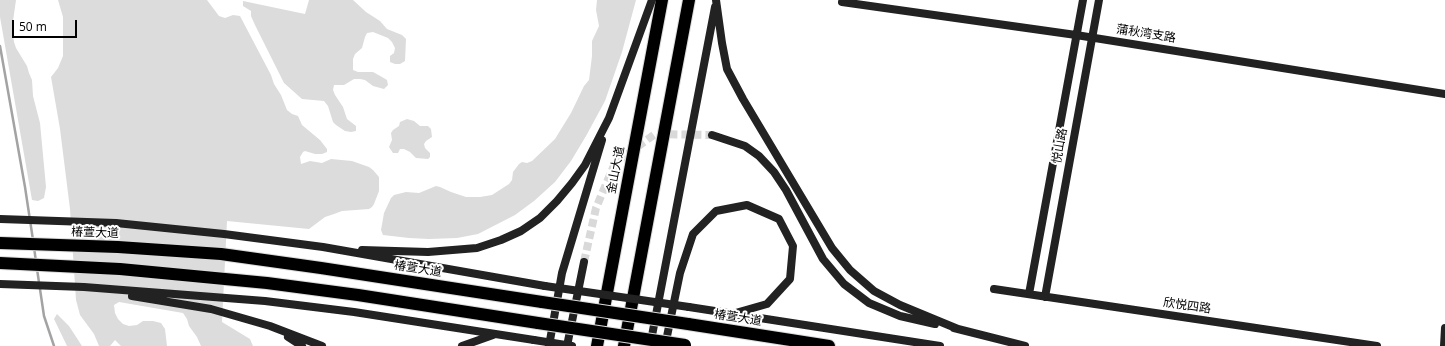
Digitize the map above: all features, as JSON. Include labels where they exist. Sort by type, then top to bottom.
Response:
[{"type":"highway","name":"金山大道","points":[[597,346],[662,0]]},
{"type":"highway","points":[[624,346],[689,0]]},
{"type":"highway","name":"椿萱大道","points":[[0,243],[118,247],[221,254],[829,346]]},
{"type":"highway","points":[[0,263],[120,269],[267,283],[358,295],[689,345]]},
{"type":"main road","points":[[549,346],[562,273],[609,118],[652,0]]},
{"type":"main road","points":[[716,0],[722,43],[728,69],[742,100],[832,248],[850,270],[874,291],[900,305],[958,329]]},
{"type":"main road","points":[[650,346],[716,0]]},
{"type":"main road","name":"悦山路","points":[[1029,294],[1083,0]]},
{"type":"main road","name":"悦山路","points":[[1045,297],[1099,0]]},
{"type":"main road","name":"蒲秋湾支路","points":[[842,2],[1076,35],[1445,94]]},
{"type":"main road","points":[[338,250],[402,250],[428,252],[453,251],[477,248],[521,231],[540,218],[572,183],[585,165],[609,118]]},
{"type":"main road","points":[[712,135],[745,146],[759,156],[774,172],[786,190],[822,259],[844,284],[869,303],[900,316],[1025,346]]},
{"type":"main road","points":[[665,346],[680,273],[693,234],[716,211],[747,205],[779,219],[793,246],[790,279],[767,304],[732,314]]},
{"type":"main road","points":[[0,219],[116,223],[224,234],[323,247],[545,286],[940,346]]},
{"type":"main road","points":[[567,346],[584,262]]},
{"type":"main road","points":[[0,284],[84,288],[265,301],[354,312],[572,346]]},
{"type":"main road","points":[[84,288],[211,309],[270,326],[322,346]]},
{"type":"main road","name":"欣悦四路","points":[[994,289],[1377,346]]},
{"type":"main road","points":[[270,326],[302,346]]},
{"type":"main road","points":[[1444,346],[1445,328]]},
{"type":"main road","points":[[462,346],[496,334]]},
{"type":"shaded area","points":[[0,0],[16,0],[12,28],[14,42],[27,66],[32,80],[33,96],[40,123],[46,187],[44,198],[38,201],[32,200],[0,17]]},
{"type":"shaded area","points":[[58,0],[207,0],[219,16],[225,18],[233,15],[240,16],[281,95],[287,110],[298,116],[302,125],[320,140],[327,149],[327,152],[322,154],[315,154],[305,151],[303,152],[300,157],[301,164],[310,161],[322,163],[331,159],[352,161],[369,167],[379,177],[379,191],[372,207],[369,209],[342,211],[325,217],[309,229],[227,221],[222,322],[250,339],[253,346],[201,346],[183,313],[119,302],[114,305],[115,313],[123,324],[129,326],[137,325],[143,321],[161,323],[165,329],[167,346],[121,346],[115,340],[110,346],[99,346],[94,334],[80,315],[76,300],[70,209],[60,129],[51,77],[58,68],[63,56],[63,17]]},
{"type":"shaded area","points":[[309,0],[353,0],[366,12],[380,21],[387,29],[402,35],[406,39],[405,61],[400,64],[390,62],[390,56],[394,53],[395,48],[392,42],[388,38],[373,32],[367,33],[362,48],[355,54],[353,59],[353,70],[358,72],[373,72],[387,80],[388,85],[384,89],[373,86],[365,80],[360,79],[354,79],[344,85],[334,85],[333,90],[335,95],[343,107],[347,119],[356,126],[356,131],[345,131],[336,125],[333,122],[328,106],[324,101],[302,99],[284,83],[255,25],[251,16],[251,11],[243,6],[243,1],[305,14]]},
{"type":"shaded area","points":[[597,0],[636,0],[622,52],[605,101],[571,161],[555,182],[534,201],[515,215],[478,234],[457,238],[429,239],[383,235],[381,230],[384,213],[394,195],[406,192],[419,193],[436,186],[466,197],[492,195],[509,184],[512,180],[513,172],[519,164],[522,162],[527,163],[532,161],[555,139],[571,113],[584,86],[589,80],[592,41],[599,26],[596,10]]},
{"type":"shaded area","points":[[407,119],[414,121],[420,126],[428,126],[431,129],[432,137],[424,144],[425,148],[430,153],[430,157],[428,159],[416,158],[404,149],[400,149],[398,153],[393,153],[389,147],[392,140],[391,133],[399,126],[400,122]]},
{"type":"shaded area","points":[[57,314],[69,326],[82,346],[67,346],[54,319]]},
{"type":"waterway","points":[[0,46],[33,240]]},
{"type":"waterway","points":[[34,247],[36,262]]},
{"type":"waterway","points":[[37,269],[44,316],[54,346]]},
{"type":"tunnel","points":[[584,262],[596,208],[615,163],[655,134],[712,135]]}]
